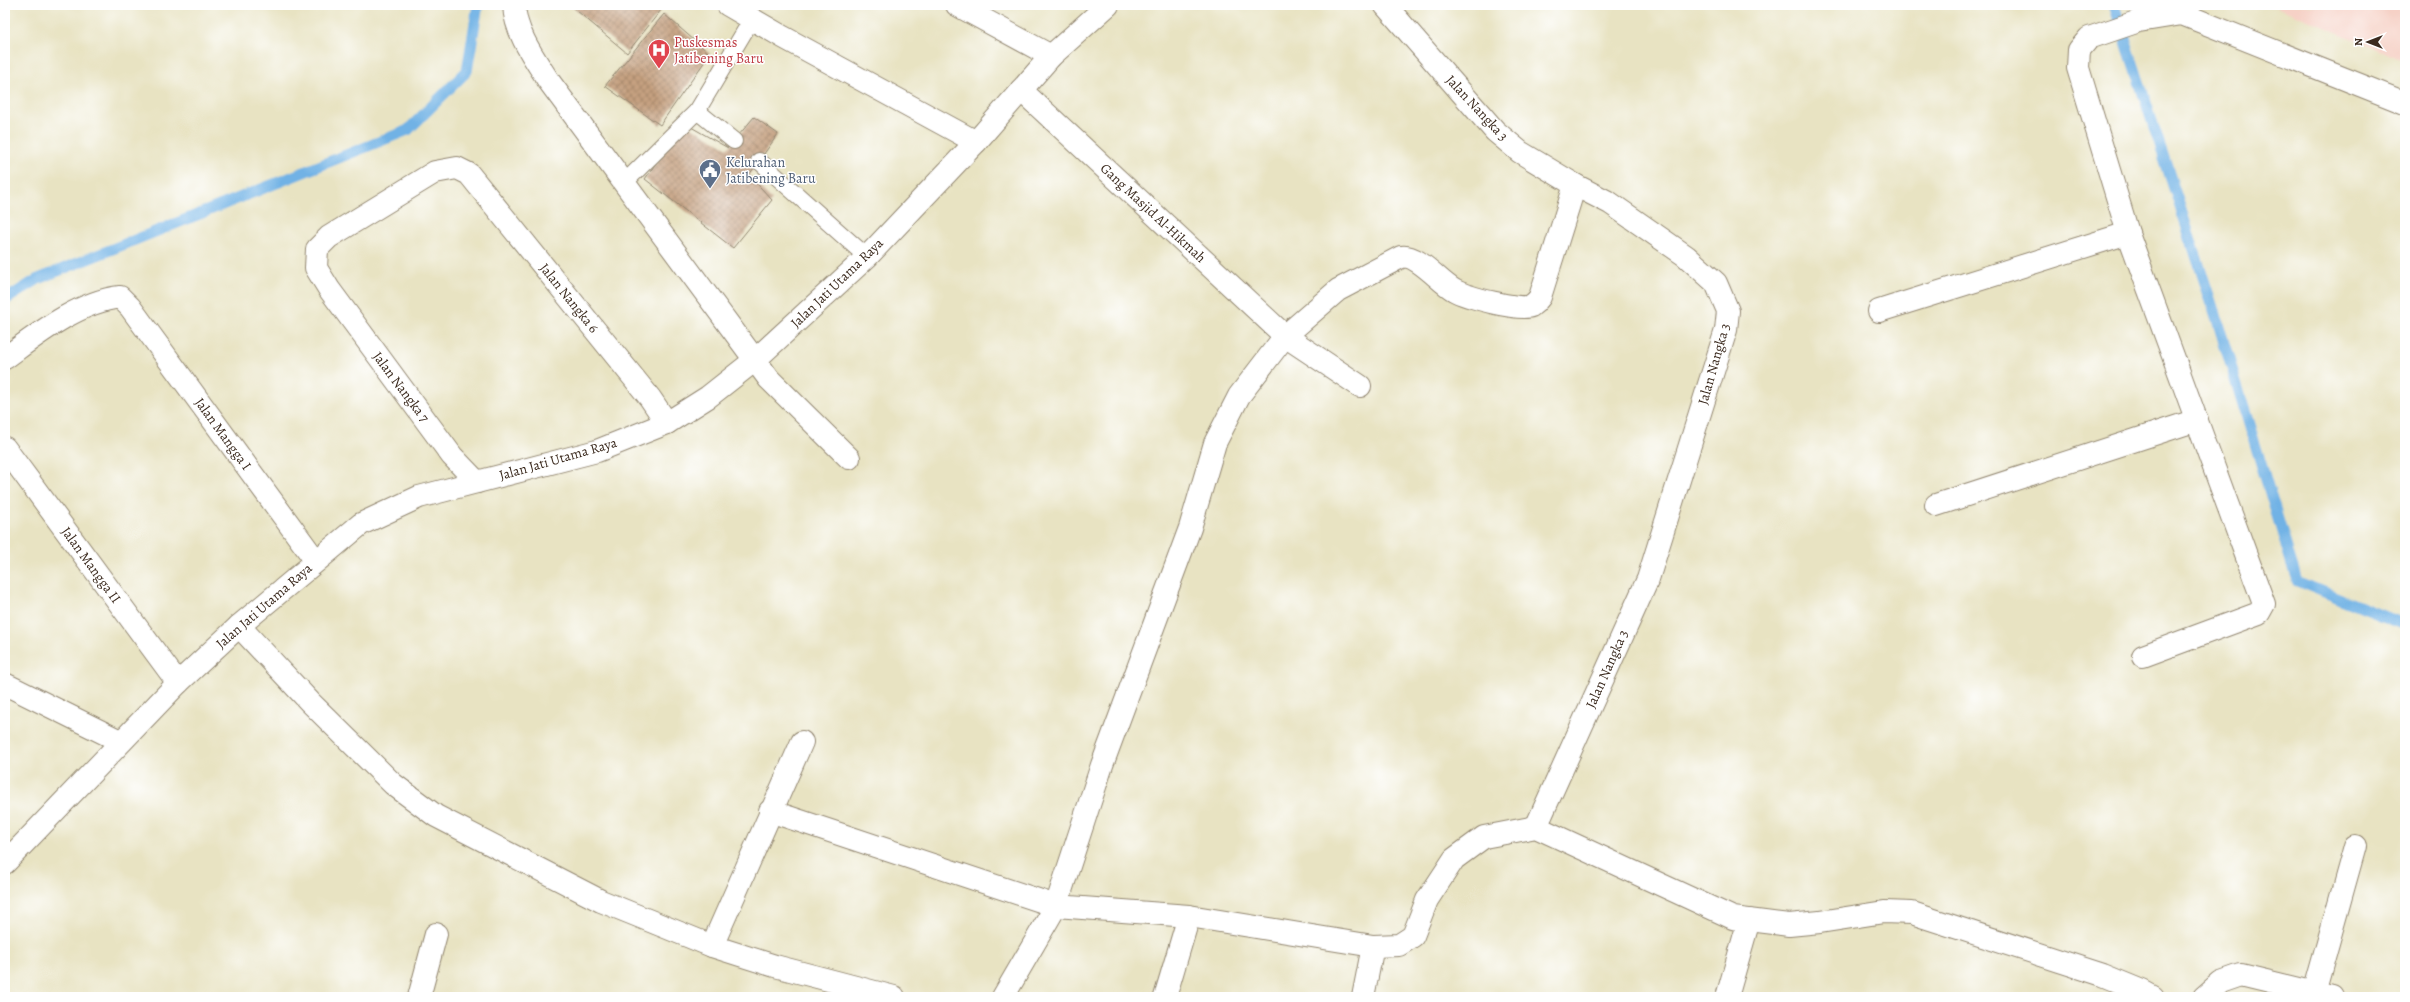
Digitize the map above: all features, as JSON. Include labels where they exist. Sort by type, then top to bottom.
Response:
[{"type":"street","points":[[514,5],[514,14],[527,46],[548,80],[624,183],[769,379],[849,458]]},
{"type":"street","points":[[728,5],[976,142]]},
{"type":"street","points":[[957,5],[1052,56]]},
{"type":"street","name":"Jalan Jati Utama Raya","points":[[5,863],[120,741],[178,683],[239,626],[361,524],[419,497],[597,451],[667,424],[708,397],[755,360],[867,257],[976,142],[1052,56],[1108,5]]},
{"type":"street","name":"Jalan Nangka 3","points":[[1385,5],[1495,131],[1520,152],[1575,185],[1610,203],[1686,256],[1716,283],[1728,311],[1726,330],[1648,578],[1536,827]]},
{"type":"street","points":[[2143,656],[2259,613],[2264,604],[2128,233],[2078,68],[2079,50],[2089,38],[2139,22],[2182,14],[2405,103]]},
{"type":"street","name":"Gang Masjid Al-Hikmah","points":[[1021,90],[1285,336],[1360,386]]},
{"type":"street","name":"Jalan Nangka 7","points":[[470,174],[457,168],[435,172],[329,237],[317,249],[316,268],[329,289],[452,456],[477,482]]},
{"type":"street","name":"Jalan Nangka 6","points":[[470,174],[650,398],[667,424]]},
{"type":"street","points":[[1003,997],[1056,906],[1102,765],[1190,528],[1215,443],[1239,396],[1285,336],[1338,290],[1407,256],[1412,257],[1453,290],[1470,298],[1523,307],[1532,306],[1540,297],[1575,185]]},
{"type":"street","points":[[1879,311],[2128,233]]},
{"type":"street","name":"Jalan Mangga I","points":[[5,358],[66,317],[105,298],[120,297],[130,307],[316,561]]},
{"type":"street","points":[[1936,505],[2197,420]]},
{"type":"street","name":"Jalan Mangga II","points":[[5,448],[178,683]]},
{"type":"street","points":[[239,626],[310,702],[394,784],[436,816],[601,901],[712,946],[775,966],[894,997]]},
{"type":"street","points":[[5,684],[120,741]]},
{"type":"street","points":[[712,946],[770,811],[802,742]]},
{"type":"street","points":[[770,811],[1056,906],[1189,916],[1373,946],[1399,945],[1413,936],[1427,900],[1454,859],[1484,837],[1536,827],[1733,918],[1789,924],[1820,922],[1884,912],[1912,913],[2103,975],[2142,990],[2153,997]]},
{"type":"street","points":[[2204,997],[2221,982],[2241,975],[2323,995],[2355,846]]},
{"type":"street","points":[[1165,997],[1189,916]]},
{"type":"street","points":[[1727,997],[1750,920]]},
{"type":"street","points":[[419,997],[436,934]]},
{"type":"street","points":[[1363,997],[1373,946]]},
{"type":"lane","points":[[624,183],[697,110],[752,19]]},
{"type":"lane","points":[[697,110],[734,141]]},
{"type":"lane","points":[[759,161],[867,257]]},
{"type":"shaded area","points":[[2272,5],[2405,5],[2405,61]]},
{"type":"building","points":[[570,5],[665,5],[627,53]]},
{"type":"building","name":"Puskesmas Jatibening Baru","points":[[664,14],[710,54],[660,125],[605,86]]},
{"type":"building","name":"Kelurahan Jatibening Baru","points":[[754,117],[778,134],[749,175],[772,200],[733,248],[645,179],[684,123],[728,148]]},
{"type":"waterway","points":[[5,300],[38,279],[408,130],[467,71],[478,5]]},
{"type":"waterway","points":[[2114,5],[2218,323],[2297,581],[2405,625]]},
{"type":"place","name":"Puskesmas Jatibening Baru","points":[[659,70]]},
{"type":"place","name":"Kelurahan Jatibening Baru","points":[[710,190]]}]
